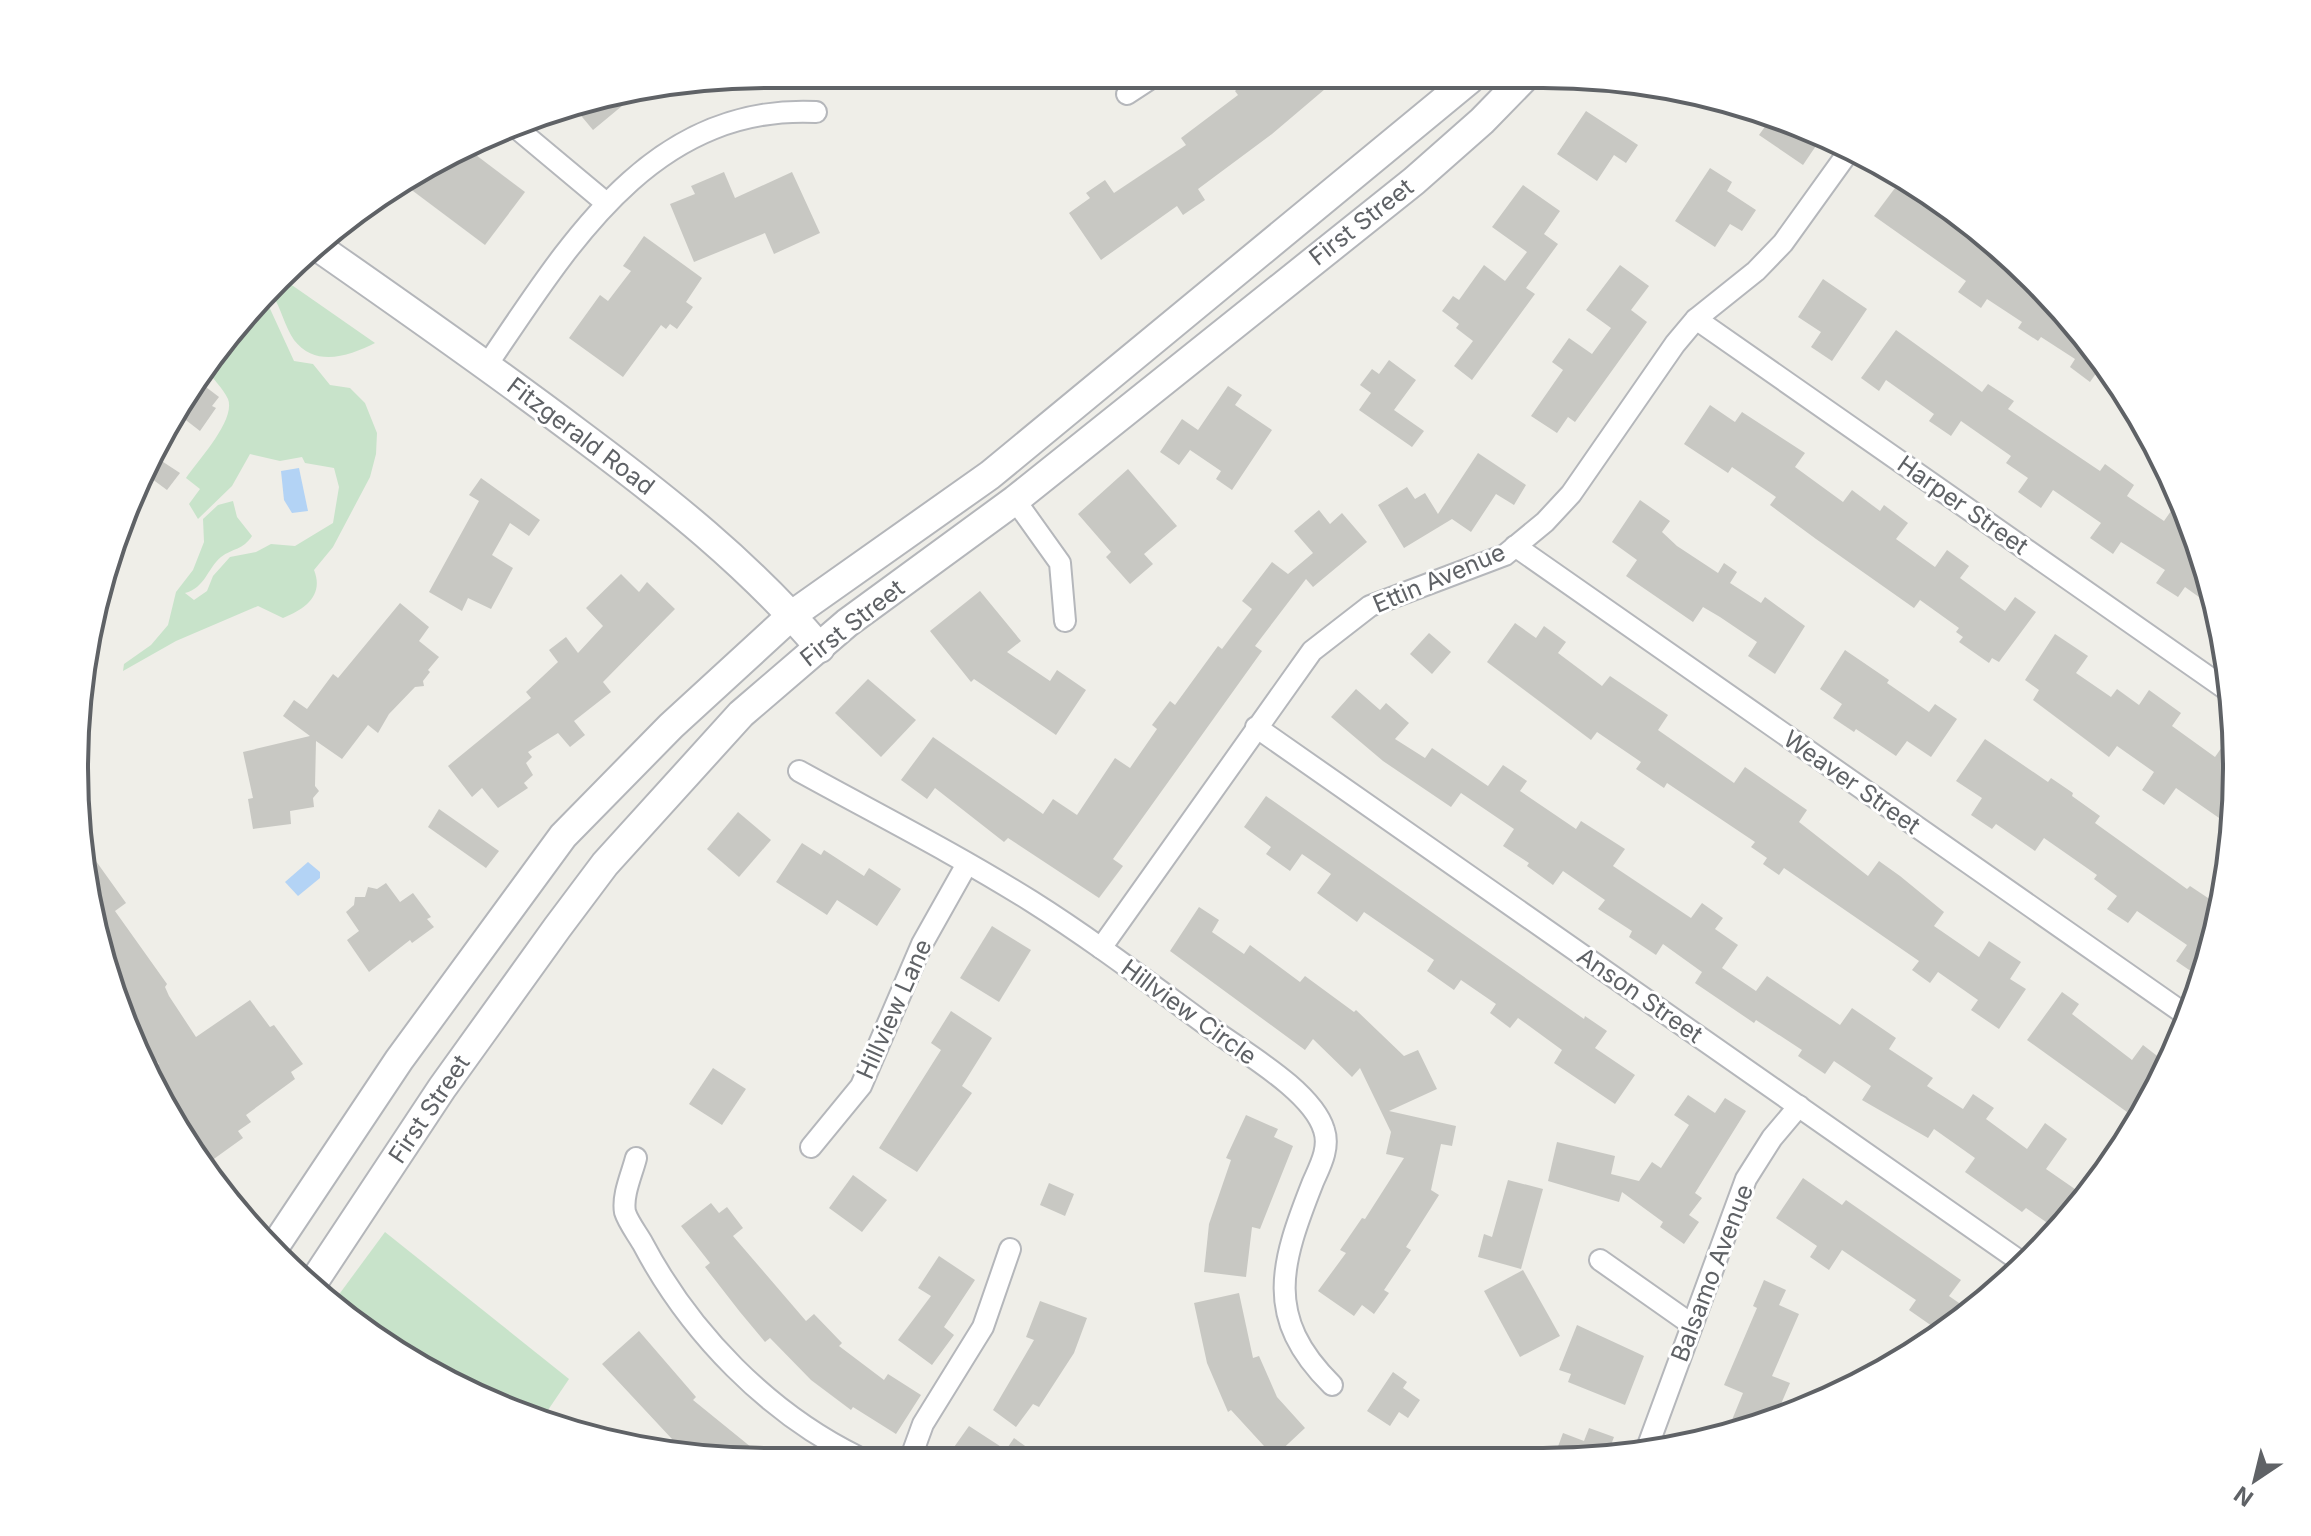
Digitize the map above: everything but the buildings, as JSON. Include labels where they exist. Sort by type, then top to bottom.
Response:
[{"type":"main road","name":"First Street","points":[[279,1240],[399,1060],[563,836],[671,726],[792,615],[990,475],[1459,88]]},
{"type":"main road","name":"First Street","points":[[317,1277],[442,1088],[605,864],[741,714],[847,623],[1015,500],[1414,181],[1514,88]]},
{"type":"main road","name":"Fitzgerald Road","points":[[326,252],[487,365],[692,522],[792,615],[820,648]]},
{"type":"street","points":[[1127,94],[1136,88]]},
{"type":"street","points":[[487,365],[573,238],[605,202],[654,161],[703,134],[744,120],[792,111],[816,112]]},
{"type":"street","points":[[524,134],[605,202]]},
{"type":"street","name":"Ettin Avenue","points":[[1101,948],[1312,651],[1339,626],[1393,595],[1463,573],[1515,546],[1545,522],[1571,494],[1675,344],[1696,319],[1756,271],[1783,243],[1844,158]]},
{"type":"street","name":"Harper Street","points":[[1696,319],[2217,683]]},
{"type":"street","points":[[1015,500],[1060,563],[1065,621]]},
{"type":"street","name":"Weaver Street","points":[[1515,546],[2178,1009]]},
{"type":"street","name":"Anson Street","points":[[1256,727],[2015,1257]]},
{"type":"street","name":"Hillview Circle","points":[[799,771],[967,864],[1101,948],[1273,1073],[1310,1105],[1321,1120],[1326,1135],[1325,1153],[1289,1244],[1283,1289],[1287,1316],[1296,1341],[1312,1366],[1332,1385]]},
{"type":"street","name":"Hillview Lane","points":[[811,1147],[861,1086],[922,944],[967,864]]},
{"type":"street","name":"Balsamo Avenue","points":[[1650,1439],[1746,1179],[1772,1138],[1799,1106]]},
{"type":"street","points":[[636,1158],[627,1188],[625,1212],[656,1270],[694,1323],[739,1371],[788,1414],[843,1448]]},
{"type":"street","points":[[914,1448],[923,1424],[983,1327],[1010,1249]]},
{"type":"street","points":[[1600,1260],[1691,1324]]},
{"type":"green space","points":[[290,284],[375,343],[333,357],[312,354],[294,340],[275,300]]},
{"type":"green space","points":[[269,307],[294,361],[313,364],[330,385],[350,388],[365,403],[377,433],[370,477],[333,547],[314,570],[317,587],[306,605],[283,618],[258,606],[176,641],[123,671],[124,664],[151,645],[168,625],[176,592],[193,570],[204,542],[203,519],[218,505],[233,501],[237,517],[252,536],[249,541],[221,557],[197,587],[185,593],[194,600],[207,591],[213,576],[230,557],[256,552],[271,544],[295,546],[333,523],[339,487],[334,468],[305,463],[302,457],[280,461],[250,454],[232,486],[198,519],[189,504],[200,489],[186,478],[207,451],[226,418],[229,408],[226,395],[212,377]]},
{"type":"green space","points":[[385,1232],[569,1379],[547,1411],[467,1378],[428,1357],[339,1295]]},
{"type":"water","points":[[299,468],[308,511],[292,513],[284,500],[281,471]]},
{"type":"water","points":[[308,862],[320,872],[320,878],[298,896],[285,882]]}]
